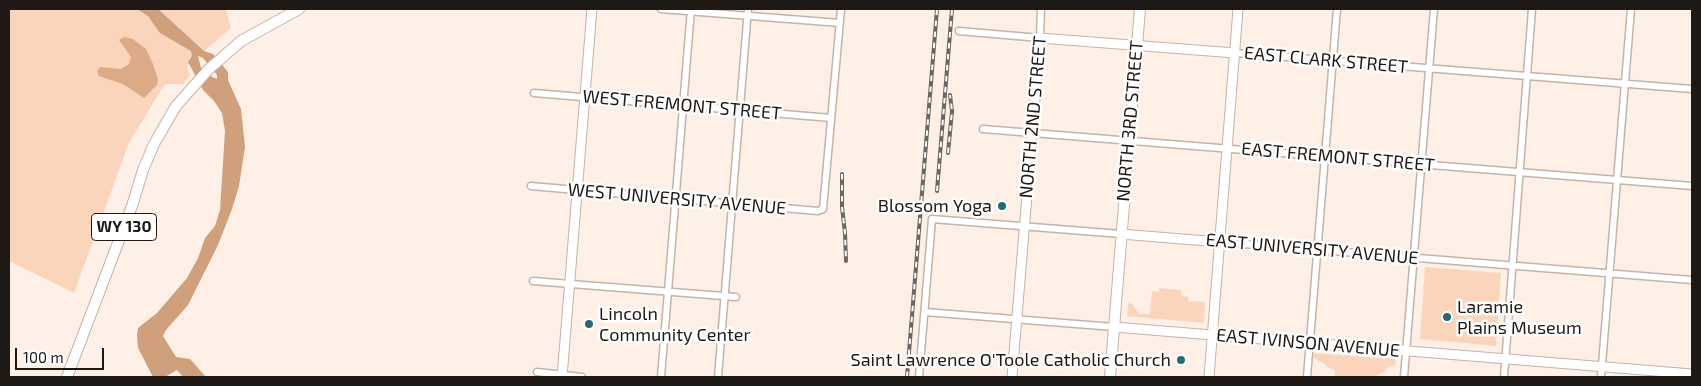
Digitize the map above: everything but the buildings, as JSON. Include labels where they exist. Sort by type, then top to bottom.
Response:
[{"type":"main road","name":"WY 130","points":[[68,377],[154,144],[186,94],[223,56],[270,23],[299,9]]},
{"type":"main road","name":"NORTH 3RD STREET","points":[[1110,377],[1140,9]]},
{"type":"street","points":[[562,376],[592,9]]},
{"type":"street","points":[[660,9],[747,12],[840,23]]},
{"type":"street","points":[[831,118],[841,9]]},
{"type":"street","name":"NORTH 2ND STREET","points":[[1012,377],[1042,9]]},
{"type":"street","points":[[1208,377],[1238,9]]},
{"type":"street","points":[[1307,377],[1337,9]]},
{"type":"street","points":[[1404,377],[1434,9]]},
{"type":"street","points":[[1504,377],[1532,9]]},
{"type":"street","points":[[1601,377],[1631,9]]},
{"type":"street","points":[[661,377],[691,10]]},
{"type":"street","points":[[718,377],[747,12]]},
{"type":"street","name":"EAST CLARK STREET","points":[[959,31],[1692,89]]},
{"type":"street","name":"WEST FREMONT STREET","points":[[534,93],[831,118]]},
{"type":"street","name":"WEST UNIVERSITY AVENUE","points":[[531,186],[824,209],[831,118]]},
{"type":"street","name":"EAST FREMONT STREET","points":[[983,128],[1692,186]]},
{"type":"street","name":"EAST UNIVERSITY AVENUE","points":[[925,312],[932,219],[1692,280]]},
{"type":"street","points":[[533,280],[736,297]]},
{"type":"street","points":[[919,377],[925,312]]},
{"type":"street","name":"EAST IVINSON AVENUE","points":[[925,312],[1692,374]]},
{"type":"street","points":[[537,372],[582,377]]},
{"type":"shaded area","points":[[9,9],[226,9],[231,28],[187,66],[190,75],[183,84],[165,84],[129,143],[74,293],[9,261]]},
{"type":"shaded area","points":[[137,9],[158,9],[204,51],[213,54],[228,72],[228,80],[241,109],[245,147],[239,186],[232,209],[218,245],[188,305],[163,336],[176,357],[190,359],[206,377],[183,377],[177,370],[165,377],[153,377],[138,348],[138,328],[157,313],[187,278],[198,258],[205,238],[215,226],[220,210],[225,131],[222,113],[203,90],[188,62],[192,56],[191,51],[160,33],[148,16]],"holes":[[[198,56],[203,58],[217,75],[217,79],[208,75],[201,68]]]},
{"type":"shaded area","points":[[124,37],[133,39],[146,49],[158,79],[157,85],[144,98],[123,84],[99,76],[97,71],[100,67],[121,69],[129,64],[131,57],[119,40]]},
{"type":"shaded area","points":[[1425,267],[1501,273],[1496,346],[1420,339]]},
{"type":"shaded area","points":[[1159,288],[1181,290],[1181,296],[1189,297],[1188,301],[1205,302],[1204,323],[1127,316],[1128,303],[1132,304],[1139,314],[1150,314],[1152,291],[1159,292]]},
{"type":"shaded area","points":[[1314,353],[1395,359],[1396,365],[1388,367],[1385,372],[1377,375],[1378,377],[1335,377],[1335,370],[1313,358]]},
{"type":"railway","points":[[907,377],[937,9]]},
{"type":"railway","points":[[937,191],[952,9]]},
{"type":"railway","points":[[948,153],[952,111],[950,95]]},
{"type":"railway","points":[[842,174],[842,207],[846,261]]},
{"type":"place","name":"Blossom Yoga","points":[[1002,206]]},
{"type":"place","name":"Laramie Plains Museum","points":[[1447,317]]},
{"type":"place","name":"Lincoln Community Center","points":[[589,324]]},
{"type":"place","name":"Saint Lawrence O'Toole Catholic Church","points":[[1181,360]]}]
